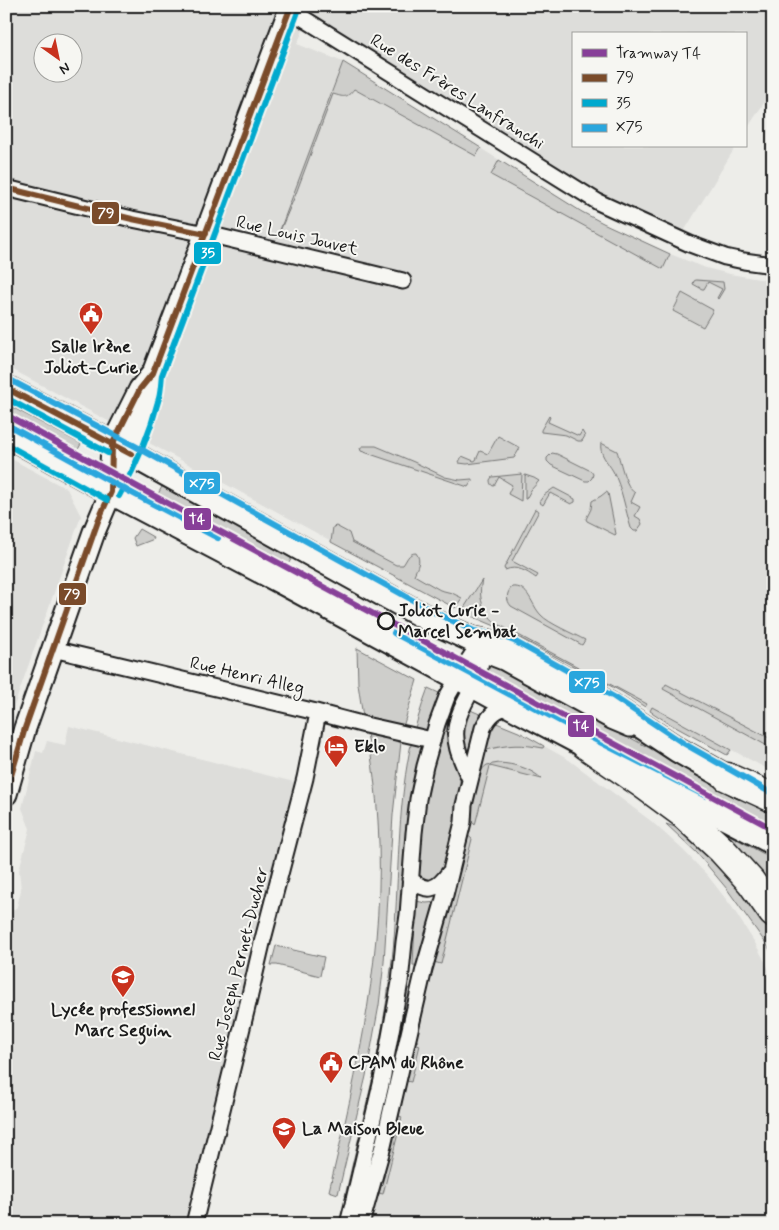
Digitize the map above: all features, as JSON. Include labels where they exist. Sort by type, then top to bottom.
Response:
[{"type":"highway","points":[[586,745],[682,813],[722,850],[751,882],[773,913]]},
{"type":"highway","points":[[727,777],[773,798]]},
{"type":"main road","points":[[6,388],[122,449],[476,646],[502,645],[510,648],[610,705],[678,750],[773,804]]},
{"type":"main road","points":[[6,434],[512,706],[773,842]]},
{"type":"street","points":[[6,794],[25,728],[98,521],[111,492],[140,390],[152,373],[290,8]]},
{"type":"street","name":"Rue des Frères Lanfranchi","points":[[290,8],[598,202],[690,244],[725,257],[773,265]]},
{"type":"street","name":"Rue Louis Jouvet","points":[[6,188],[132,219],[206,234],[403,280]]},
{"type":"street","points":[[470,778],[459,756],[456,732],[472,655],[476,646]]},
{"type":"street","name":"Rue Henri Alleg","points":[[53,649],[432,740]]},
{"type":"street","points":[[348,1224],[382,1080],[400,982],[408,916],[418,799],[432,740],[447,697],[466,681]]},
{"type":"street","points":[[361,1224],[383,1146],[420,987],[463,822],[464,805],[483,728],[487,719],[502,708],[512,706]]},
{"type":"street","name":"Rue Joseph Pernet-Ducher","points":[[194,1224],[250,999],[262,943],[305,778],[318,713]]},
{"type":"street","points":[[410,879],[424,888],[431,889],[450,873]]},
{"type":"street","points":[[408,916],[411,955],[409,979],[415,986],[420,987]]},
{"type":"shaded area","points":[[6,6],[773,6],[773,89],[746,130],[746,32],[572,32],[572,148],[735,148],[683,233],[592,190],[311,13],[297,44],[343,62],[582,212],[603,223],[670,254],[706,268],[730,274],[773,280],[773,772],[732,750],[727,755],[670,724],[622,692],[507,631],[471,616],[6,366]]},
{"type":"shaded area","points":[[343,62],[481,148],[476,156],[354,89],[345,96],[333,94],[295,196],[277,238]]},
{"type":"shaded area","points":[[499,160],[582,212],[670,254],[663,269],[491,175]]},
{"type":"shaded area","points":[[696,280],[723,282],[724,289],[718,299],[722,289],[708,282],[704,289],[702,289],[693,284]]},
{"type":"shaded area","points":[[682,293],[713,310],[703,327],[673,311]]},
{"type":"shaded area","points":[[6,404],[81,444],[75,455],[6,418]]},
{"type":"shaded area","points":[[549,416],[548,422],[579,436],[582,431],[585,436],[582,441],[566,435],[541,432]]},
{"type":"shaded area","points":[[498,436],[520,448],[514,458],[467,464],[459,463],[462,456],[474,461],[480,451],[488,454]]},
{"type":"shaded area","points":[[601,443],[617,451],[626,480],[635,493],[631,502],[640,507],[635,516],[640,519],[642,524],[637,531],[631,528],[619,484],[602,454]]},
{"type":"shaded area","points":[[363,446],[376,446],[445,477],[460,480],[472,479],[472,481],[468,487],[361,451],[360,448]]},
{"type":"shaded area","points":[[552,453],[591,471],[593,474],[592,478],[589,481],[585,481],[551,465],[547,458]]},
{"type":"shaded area","points":[[6,456],[67,489],[81,516],[6,729]]},
{"type":"shaded area","points":[[522,474],[521,501],[508,494],[512,485],[499,477],[494,486],[490,483],[492,477]]},
{"type":"shaded area","points":[[525,475],[539,481],[526,499],[525,499]]},
{"type":"shaded area","points":[[164,483],[293,556],[283,573],[152,505]]},
{"type":"shaded area","points":[[554,488],[575,499],[575,502],[571,504],[550,493],[543,505],[539,502],[544,495]]},
{"type":"shaded area","points":[[606,492],[608,493],[615,535],[586,519],[591,509],[592,501]]},
{"type":"shaded area","points":[[535,509],[539,511],[512,561],[538,575],[536,578],[521,570],[514,568],[505,570],[504,568]]},
{"type":"shaded area","points":[[336,526],[349,533],[352,542],[396,565],[403,565],[409,555],[416,553],[419,561],[414,575],[440,590],[462,598],[455,608],[331,542],[333,527]]},
{"type":"shaded area","points":[[139,529],[154,539],[136,546],[133,538]]},
{"type":"shaded area","points":[[482,580],[482,603],[487,614],[496,623],[647,704],[645,707],[622,692],[507,631],[462,611]]},
{"type":"shaded area","points":[[512,587],[518,587],[526,592],[544,618],[585,640],[582,645],[511,606],[507,596]]},
{"type":"shaded area","points":[[357,648],[417,680],[403,727],[363,717],[358,684]]},
{"type":"shaded area","points":[[492,664],[773,815],[773,835],[682,786],[592,741],[482,680]]},
{"type":"shaded area","points":[[666,684],[773,740],[773,749],[663,689]]},
{"type":"shaded area","points":[[428,688],[441,694],[427,732],[414,731],[424,699]]},
{"type":"shaded area","points":[[453,701],[459,704],[460,784],[454,817],[458,825],[448,863],[431,884],[418,876],[424,808],[440,737]]},
{"type":"shaded area","points":[[652,707],[731,750],[727,755],[670,724],[650,711]]},
{"type":"shaded area","points":[[468,709],[482,715],[478,722],[468,758],[463,755],[461,734]]},
{"type":"shaded area","points":[[494,722],[521,733],[544,746],[543,748],[515,745],[485,749],[489,731]]},
{"type":"shaded area","name":"Lycée professionnel Marc Seguin","points":[[69,726],[294,782],[184,1224],[6,1224],[6,916],[17,907],[21,890],[19,870],[30,829],[22,808],[36,751],[43,753],[47,741],[65,745]]},
{"type":"shaded area","points":[[367,734],[401,742],[393,815],[384,962],[379,1005],[366,1076],[338,1194],[329,1191],[359,1054],[374,961],[378,915],[378,821]]},
{"type":"shaded area","points":[[488,737],[544,746],[569,760],[651,821],[708,876],[732,907],[755,943],[773,977],[773,1224],[366,1224]]},
{"type":"shaded area","points":[[412,740],[422,743],[423,746],[409,811],[401,929],[379,1077],[373,1076],[384,1020],[392,963],[404,786]]},
{"type":"shaded area","points":[[499,763],[522,767],[542,779],[490,766],[475,825],[468,817],[477,781],[487,765]]},
{"type":"shaded area","points":[[702,820],[773,859],[773,900]]},
{"type":"shaded area","points":[[666,824],[684,828],[756,907],[773,931],[773,956],[727,889],[697,853]]},
{"type":"shaded area","points":[[466,834],[472,839],[441,964],[430,961]]},
{"type":"shaded area","points":[[416,901],[426,903],[438,902],[421,966],[413,965]]},
{"type":"shaded area","points":[[276,946],[324,957],[320,976],[271,965]]},
{"type":"shaded area","points":[[406,985],[414,991],[394,1079],[386,1077]]},
{"type":"shaded area","points":[[411,1039],[418,1041],[417,1044],[420,1045],[411,1082],[402,1080]]},
{"type":"shaded area","points":[[372,1081],[378,1082],[351,1197],[345,1196]]},
{"type":"shaded area","points":[[394,1114],[402,1117],[383,1194],[379,1193],[385,1174],[379,1173]]},
{"type":"tram line","name":"T4","points":[[6,415],[773,829]]},
{"type":"transit line","name":"79","points":[[6,793],[25,728],[98,521],[111,492],[112,445],[140,389],[153,373],[291,6]]},
{"type":"transit line","name":"35","points":[[119,496],[137,461],[147,436],[160,395],[162,375],[299,9]]},
{"type":"transit line","name":"79","points":[[6,188],[132,219],[206,234]]},
{"type":"transit line","name":"X75","points":[[10,380],[135,446],[434,612],[474,631],[514,641],[614,697],[683,743],[773,794]]},
{"type":"transit line","name":"79","points":[[6,388],[131,454]]},
{"type":"transit line","name":"35","points":[[6,398],[108,453]]},
{"type":"transit line","name":"X75","points":[[10,426],[218,538]]},
{"type":"transit line","name":"35","points":[[6,444],[107,500]]},
{"type":"transit line","name":"X75","points":[[394,633],[706,796]]},
{"type":"place","name":"Salle Irène Joliot-Curie","points":[[91,335]]},
{"type":"place","name":"Joliot Curie - Marcel Sembat","points":[[386,621]]},
{"type":"place","name":"Eklo","points":[[336,768]]},
{"type":"place","name":"Lycée professionnel Marc Seguin","points":[[123,998]]},
{"type":"place","name":"CPAM du Rhône","points":[[331,1084]]},
{"type":"place","name":"La Maison Bleue","points":[[284,1150]]}]
